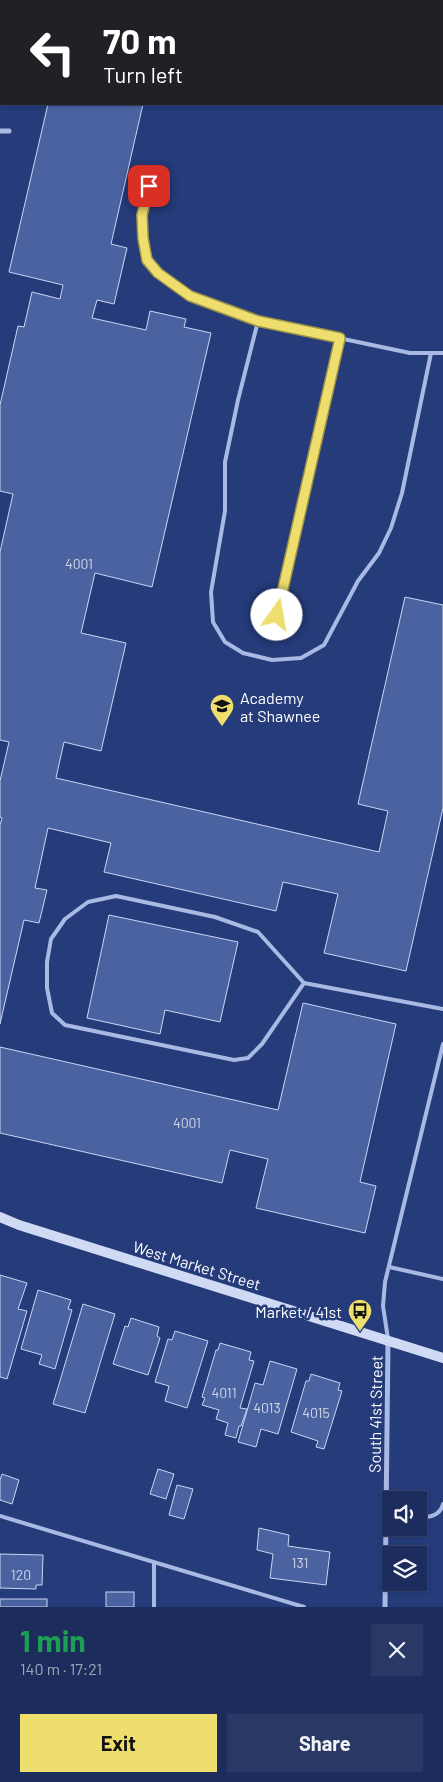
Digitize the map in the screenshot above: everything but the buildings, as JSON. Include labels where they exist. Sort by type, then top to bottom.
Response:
[{"type":"street","points":[[0,131],[9,131]]},
{"type":"street","name":"West Market Street","points":[[0,1217],[19,1225],[443,1358]]},
{"type":"street","name":"South 41st Street","points":[[388,1341],[389,1491]]},
{"type":"street","name":"South 41st Street","points":[[386,1607],[388,1536]]},
{"type":"lane","points":[[152,171],[142,215],[143,238],[147,260],[158,273],[190,296],[258,321],[410,353],[443,353]]},
{"type":"lane","points":[[258,321],[225,462],[225,510],[211,592],[212,622],[225,642],[243,653],[272,660],[301,658],[324,645],[358,581],[379,553],[391,528],[402,493],[430,353]]},
{"type":"lane","points":[[277,615],[340,338]]},
{"type":"lane","points":[[304,983],[262,1044],[248,1058],[234,1060],[65,1025],[52,1013],[47,988],[47,962],[51,939],[65,919],[88,902],[116,896],[215,917],[258,932],[304,983],[443,1009]]},
{"type":"lane","points":[[388,1341],[383,1306],[389,1267],[443,1044]]},
{"type":"lane","points":[[389,1267],[443,1279]]},
{"type":"lane","points":[[427,1517],[433,1517],[442,1510],[443,1504]]},
{"type":"lane","points":[[0,1516],[304,1607]]},
{"type":"lane","points":[[154,1563],[154,1607]]},
{"type":"place","name":"Academy at Shawnee","points":[[222,727]]},
{"type":"place","name":"Market / 41st","points":[[360,1332]]},
{"type":"route","points":[[149,186],[142,215],[143,238],[147,260],[158,273],[190,296],[258,321],[340,338],[277,615]]}]
